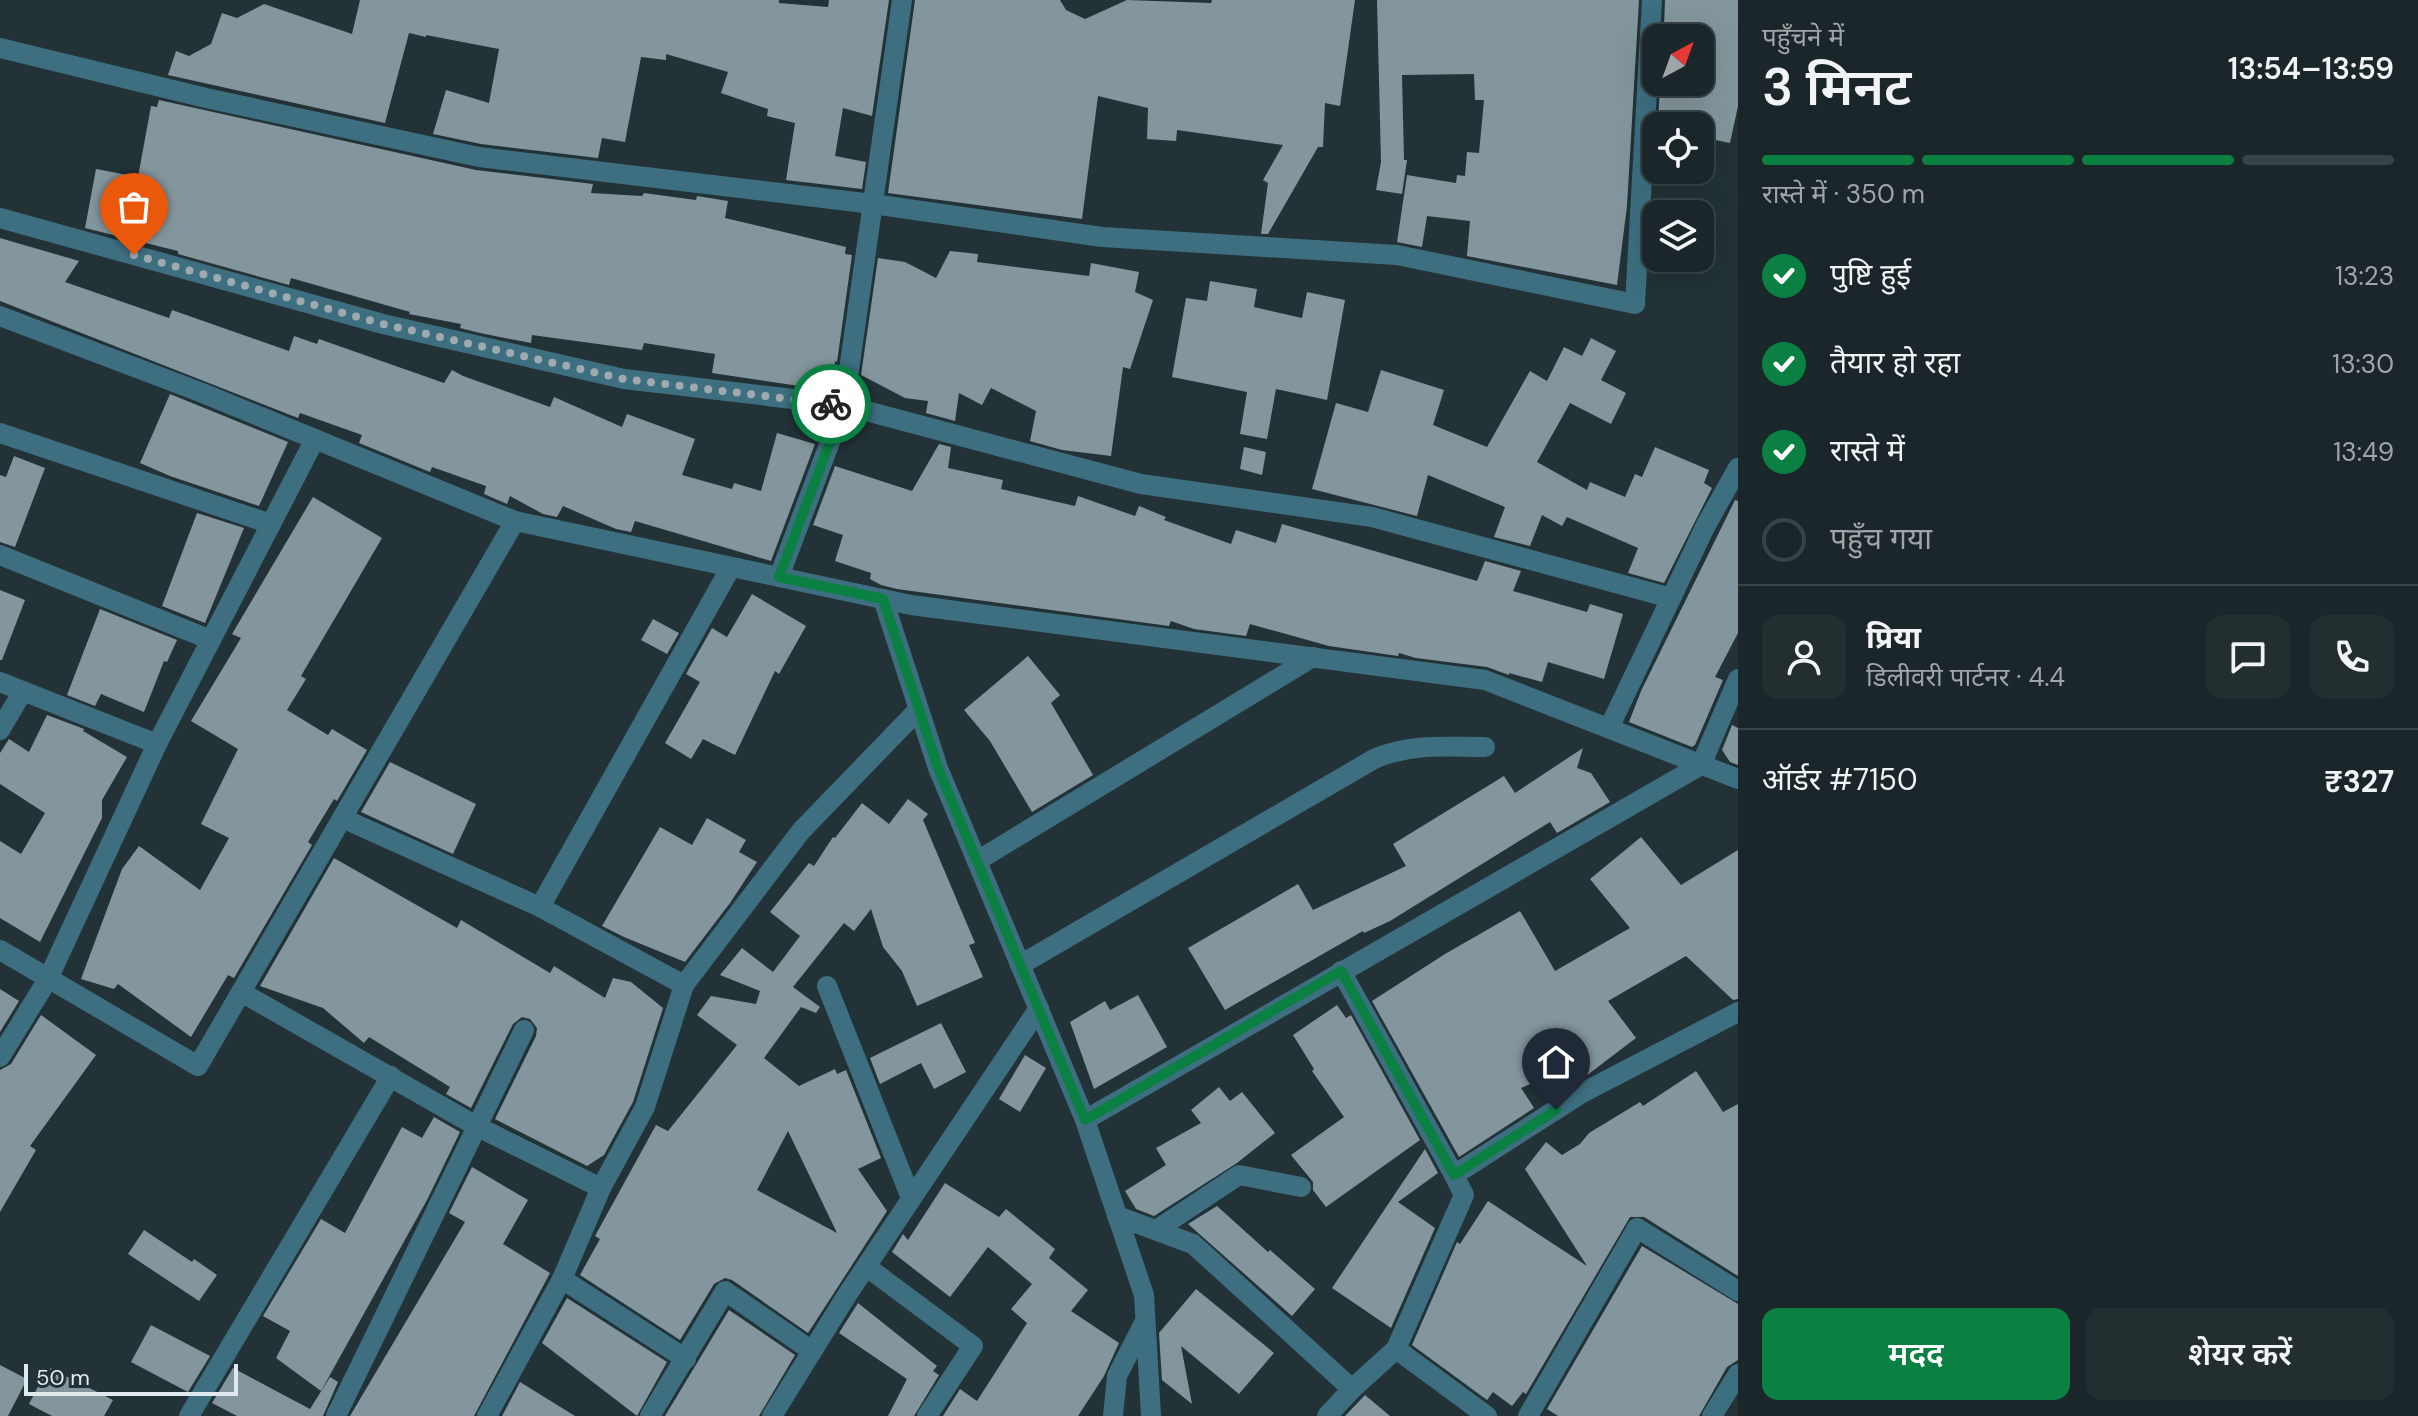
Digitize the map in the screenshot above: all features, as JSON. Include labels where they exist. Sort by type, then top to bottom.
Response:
[{"type":"street","points":[[779,577],[844,405],[902,0]]},
{"type":"street","points":[[0,48],[206,98],[479,157],[873,204],[1102,237],[1397,255],[1635,304],[1652,0]]},
{"type":"street","points":[[0,218],[383,324],[624,379],[844,405],[1141,484],[1372,517],[1671,598]]},
{"type":"street","points":[[0,316],[515,521],[911,605],[1485,680],[1738,779]]},
{"type":"street","points":[[0,433],[271,524]]},
{"type":"street","points":[[0,1057],[48,979],[157,744],[315,439]]},
{"type":"street","points":[[1609,728],[1706,525],[1738,468]]},
{"type":"street","points":[[0,950],[198,1066],[515,521]]},
{"type":"street","points":[[0,555],[211,640]]},
{"type":"street","points":[[540,907],[731,567]]},
{"type":"street","points":[[883,599],[938,768],[1085,1120],[1144,1295],[1151,1416]]},
{"type":"street","points":[[977,861],[1313,657]]},
{"type":"street","points":[[1085,1120],[1701,765],[1738,679]]},
{"type":"street","points":[[0,682],[157,744]]},
{"type":"street","points":[[0,730],[23,691]]},
{"type":"street","points":[[487,1416],[562,1279],[601,1188],[645,1107],[684,985],[801,831],[918,710]]},
{"type":"street","points":[[1020,965],[1374,759],[1394,750],[1416,747],[1485,747]]},
{"type":"street","points":[[342,818],[540,907],[684,985]]},
{"type":"street","points":[[1327,1416],[1396,1349],[1464,1195],[1341,971]]},
{"type":"street","points":[[827,986],[911,1198]]},
{"type":"street","points":[[241,992],[478,1127],[601,1188]]},
{"type":"street","points":[[772,1416],[911,1198],[1039,1008]]},
{"type":"street","points":[[1454,1175],[1582,1093],[1738,1012]]},
{"type":"street","points":[[336,1416],[524,1030]]},
{"type":"street","points":[[189,1416],[391,1076]]},
{"type":"street","points":[[1156,1230],[1239,1175],[1301,1187]]},
{"type":"street","points":[[1117,1216],[1193,1244],[1352,1389]]},
{"type":"street","points":[[1528,1416],[1637,1228],[1738,1291]]},
{"type":"street","points":[[867,1267],[973,1346],[927,1416]]},
{"type":"street","points":[[562,1279],[686,1359]]},
{"type":"street","points":[[650,1416],[725,1291],[812,1351]]},
{"type":"street","points":[[1113,1416],[1117,1376],[1145,1321]]},
{"type":"street","points":[[1396,1349],[1487,1416]]},
{"type":"street","points":[[1712,1416],[1738,1374]]},
{"type":"building","points":[[360,0],[779,0],[779,3],[828,7],[829,0],[889,0],[872,116],[843,108],[835,156],[866,162],[862,189],[786,180],[795,123],[767,116],[768,109],[721,93],[728,72],[666,54],[666,60],[641,57],[625,142],[602,138],[598,158],[481,144],[433,134],[446,90],[489,103],[499,49],[409,33],[385,123],[168,75],[176,51],[189,56],[211,44],[222,13],[237,18],[264,4],[352,34]]},
{"type":"building","points":[[915,0],[1060,0],[1066,10],[1085,19],[1127,0],[1211,3],[1212,0],[1355,0],[1340,106],[1325,103],[1323,147],[1318,147],[1268,234],[1261,234],[1268,183],[1263,180],[1283,145],[1177,130],[1176,141],[1147,139],[1148,108],[1098,96],[1082,219],[888,193]]},
{"type":"building","points":[[1377,0],[1639,0],[1627,206],[1617,285],[1467,256],[1470,221],[1427,216],[1422,247],[1397,242],[1407,175],[1456,183],[1457,175],[1465,176],[1467,152],[1479,153],[1484,100],[1475,100],[1474,74],[1402,75],[1404,160],[1407,160],[1402,194],[1376,190],[1381,162]]},
{"type":"building","points":[[1665,0],[1738,0],[1738,106],[1730,143],[1714,140],[1714,112],[1659,112],[1659,96],[1714,96],[1714,24],[1664,24]]},
{"type":"building","points":[[159,100],[476,170],[593,184],[591,193],[642,196],[644,193],[696,200],[697,196],[728,201],[725,218],[846,247],[845,254],[852,255],[833,391],[712,373],[715,354],[644,343],[642,350],[532,335],[531,343],[480,333],[460,328],[461,324],[409,314],[291,278],[289,285],[178,254],[178,251],[85,228],[96,169],[138,177],[151,106],[157,107]]},
{"type":"building","points":[[0,238],[79,261],[65,282],[169,318],[172,310],[289,351],[294,336],[317,344],[319,339],[444,383],[452,370],[550,407],[554,397],[622,427],[627,414],[695,439],[682,475],[732,489],[734,483],[761,491],[777,433],[815,444],[771,561],[635,521],[631,532],[616,529],[563,506],[557,517],[543,514],[510,496],[507,504],[484,494],[486,486],[432,467],[430,472],[359,443],[362,435],[300,413],[298,418],[0,301]]},
{"type":"building","points":[[950,251],[978,254],[977,262],[1089,276],[1091,263],[1139,272],[1135,292],[1153,300],[1130,369],[1123,367],[1111,456],[1062,450],[1030,441],[1036,411],[991,388],[982,405],[959,393],[955,421],[926,413],[928,401],[905,398],[861,375],[878,258],[905,262],[936,278]]},
{"type":"building","points":[[1210,281],[1257,289],[1254,307],[1302,318],[1307,292],[1345,300],[1327,400],[1276,389],[1267,439],[1240,434],[1247,392],[1172,377],[1186,298],[1207,301]]},
{"type":"building","points":[[1591,338],[1616,351],[1601,380],[1626,393],[1611,424],[1570,403],[1537,462],[1587,490],[1590,482],[1625,497],[1635,474],[1642,477],[1655,447],[1709,470],[1704,483],[1712,488],[1664,583],[1628,573],[1638,548],[1567,517],[1562,526],[1542,515],[1530,546],[1494,537],[1505,507],[1428,475],[1417,516],[1312,489],[1336,403],[1368,412],[1381,370],[1444,390],[1433,425],[1487,447],[1530,371],[1547,381],[1564,347],[1582,356]]},
{"type":"building","points":[[170,394],[288,442],[259,506],[140,463]]},
{"type":"building","points":[[939,444],[951,447],[948,468],[1003,480],[1001,489],[1075,506],[1078,496],[1135,516],[1139,506],[1166,517],[1164,520],[1231,544],[1236,530],[1276,543],[1282,524],[1477,581],[1485,561],[1521,571],[1513,591],[1587,612],[1590,604],[1623,614],[1604,679],[1548,662],[1542,682],[1487,667],[1329,646],[1250,624],[1246,636],[1194,629],[1171,621],[1169,626],[897,589],[870,579],[871,573],[835,561],[843,535],[813,525],[835,466],[912,491]]},
{"type":"building","points":[[1244,447],[1266,452],[1262,475],[1240,469]]},
{"type":"building","points":[[14,456],[45,468],[15,547],[0,542],[0,475],[6,477]]},
{"type":"building","points":[[313,497],[382,538],[301,676],[306,679],[287,710],[328,735],[332,729],[367,750],[308,842],[312,845],[234,978],[228,975],[191,1037],[118,984],[114,989],[81,979],[122,869],[139,846],[200,890],[229,838],[201,824],[238,749],[191,721],[241,638],[232,634]]},
{"type":"building","points":[[1735,500],[1738,501],[1738,633],[1715,677],[1723,680],[1692,747],[1629,722],[1641,691]]},
{"type":"building","points":[[197,513],[244,528],[205,623],[162,606]]},
{"type":"building","points":[[0,590],[25,600],[2,660],[0,660]]},
{"type":"building","points":[[752,594],[806,626],[779,674],[775,671],[735,755],[703,739],[691,759],[665,743],[700,682],[686,674],[712,628],[727,637]]},
{"type":"building","points":[[100,609],[177,640],[167,662],[164,661],[144,712],[101,694],[95,706],[67,695]]},
{"type":"building","points":[[653,619],[679,633],[667,654],[641,640]]},
{"type":"building","points":[[1028,656],[1060,695],[1051,703],[1093,775],[1032,812],[990,741],[964,710]]},
{"type":"building","points":[[47,715],[84,729],[127,757],[102,800],[102,818],[40,942],[0,918],[0,841],[21,854],[45,813],[0,784],[0,753],[9,739],[29,752]]},
{"type":"building","points":[[1732,725],[1738,728],[1738,765],[1730,762],[1722,750]]},
{"type":"building","points":[[1583,748],[1577,768],[1591,773],[1610,802],[1557,833],[1550,822],[1390,921],[1363,931],[1225,1010],[1188,948],[1298,884],[1313,910],[1406,866],[1393,844],[1504,776],[1515,793]]},
{"type":"building","points":[[390,762],[476,804],[453,854],[361,812]]},
{"type":"building","points":[[908,799],[928,814],[923,820],[975,943],[969,945],[983,977],[917,1006],[902,971],[883,947],[871,909],[854,931],[844,923],[793,987],[820,1007],[816,1013],[801,1007],[764,1058],[799,1086],[835,1069],[837,1074],[846,1070],[881,1158],[858,1169],[887,1211],[808,1333],[725,1278],[714,1284],[680,1340],[580,1275],[600,1239],[595,1236],[656,1125],[668,1131],[737,1045],[697,1015],[711,996],[756,1004],[760,991],[720,975],[742,948],[773,972],[800,936],[770,912],[809,863],[814,866],[833,837],[862,803],[889,824]],"holes":[[[788,1131],[837,1233],[757,1190]]]},
{"type":"building","points":[[707,818],[746,840],[739,852],[757,862],[685,962],[602,926],[660,827],[692,845]]},
{"type":"building","points":[[1641,837],[1681,885],[1738,850],[1738,999],[1733,1000],[1686,956],[1608,1001],[1636,1038],[1586,1076],[1576,1063],[1521,1088],[1534,1108],[1459,1157],[1372,1001],[1520,911],[1555,971],[1630,928],[1590,879]]},
{"type":"building","points":[[334,858],[457,928],[461,920],[550,973],[554,966],[605,998],[613,978],[631,982],[663,1008],[633,1102],[604,1155],[587,1166],[495,1119],[536,1036],[537,1028],[530,1019],[522,1017],[513,1024],[471,1108],[446,1094],[450,1087],[369,1037],[364,1043],[323,1008],[260,986]]},
{"type":"building","points":[[0,989],[19,1001],[0,1032]]},
{"type":"building","points":[[1138,995],[1167,1047],[1094,1089],[1070,1022],[1105,1001],[1110,1010]]},
{"type":"building","points":[[1337,1005],[1346,1018],[1351,1015],[1420,1140],[1326,1207],[1313,1190],[1313,1182],[1291,1155],[1344,1117],[1312,1071],[1314,1069],[1293,1035]]},
{"type":"building","points":[[41,1015],[96,1055],[30,1146],[36,1150],[0,1212],[0,1070],[11,1064]]},
{"type":"building","points":[[941,1023],[966,1072],[934,1089],[921,1063],[880,1084],[870,1058]]},
{"type":"building","points":[[1025,1055],[1046,1068],[1020,1112],[999,1099]]},
{"type":"building","points":[[1696,1071],[1723,1112],[1738,1104],[1738,1276],[1644,1217],[1630,1217],[1526,1394],[1523,1392],[1512,1406],[1493,1392],[1487,1400],[1412,1345],[1457,1242],[1460,1244],[1488,1201],[1587,1266],[1525,1169],[1546,1142],[1562,1155],[1580,1144],[1589,1133],[1640,1102],[1643,1106]]},
{"type":"building","points":[[1219,1087],[1230,1101],[1242,1092],[1275,1133],[1237,1163],[1154,1216],[1136,1209],[1125,1191],[1166,1165],[1156,1148],[1201,1123],[1191,1110]]},
{"type":"building","points":[[434,1117],[460,1132],[427,1200],[321,1391],[276,1358],[290,1331],[263,1316],[321,1219],[345,1233],[402,1127],[422,1138]]},
{"type":"building","points":[[1425,1149],[1438,1173],[1398,1202],[1435,1228],[1391,1328],[1332,1288]]},
{"type":"building","points":[[472,1167],[528,1200],[503,1244],[550,1273],[474,1416],[350,1416],[465,1222],[449,1213]]},
{"type":"building","points":[[945,1183],[999,1217],[1006,1209],[1055,1249],[1049,1258],[1088,1290],[1071,1311],[1119,1343],[1104,1376],[1078,1416],[943,1416],[960,1389],[977,1401],[1027,1323],[1011,1309],[1032,1284],[988,1247],[950,1297],[892,1252],[903,1234],[908,1240]]},
{"type":"building","points":[[1217,1206],[1315,1289],[1292,1316],[1188,1224]]},
{"type":"building","points":[[144,1230],[217,1275],[199,1301],[128,1254]]},
{"type":"building","points":[[1642,1246],[1738,1304],[1738,1360],[1727,1367],[1699,1416],[1558,1416],[1547,1409]]},
{"type":"building","points":[[1196,1289],[1274,1353],[1239,1394],[1181,1346],[1192,1404],[1162,1380],[1159,1333]]},
{"type":"building","points":[[567,1298],[667,1362],[637,1416],[542,1343]]},
{"type":"building","points":[[858,1303],[937,1366],[933,1371],[939,1375],[914,1416],[888,1416],[907,1379],[839,1333]]},
{"type":"building","points":[[729,1310],[795,1355],[759,1416],[665,1416]]},
{"type":"building","points":[[151,1325],[210,1356],[188,1392],[131,1362]]},
{"type":"building","points":[[0,1365],[27,1379],[8,1416],[0,1416]]},
{"type":"building","points":[[48,1367],[113,1400],[104,1416],[52,1416],[29,1404]]},
{"type":"building","points":[[233,1368],[310,1409],[330,1377],[338,1382],[323,1416],[237,1416],[212,1403]]},
{"type":"building","points":[[520,1382],[575,1416],[502,1416]]},
{"type":"building","points":[[1365,1395],[1390,1416],[1345,1416]]},
{"type":"way so far","points":[[134,255],[383,324],[624,379],[831,404]]},
{"type":"route","points":[[831,404],[844,405],[779,577],[883,599],[938,768],[1085,1120],[1341,971],[1454,1175],[1556,1110]]}]
